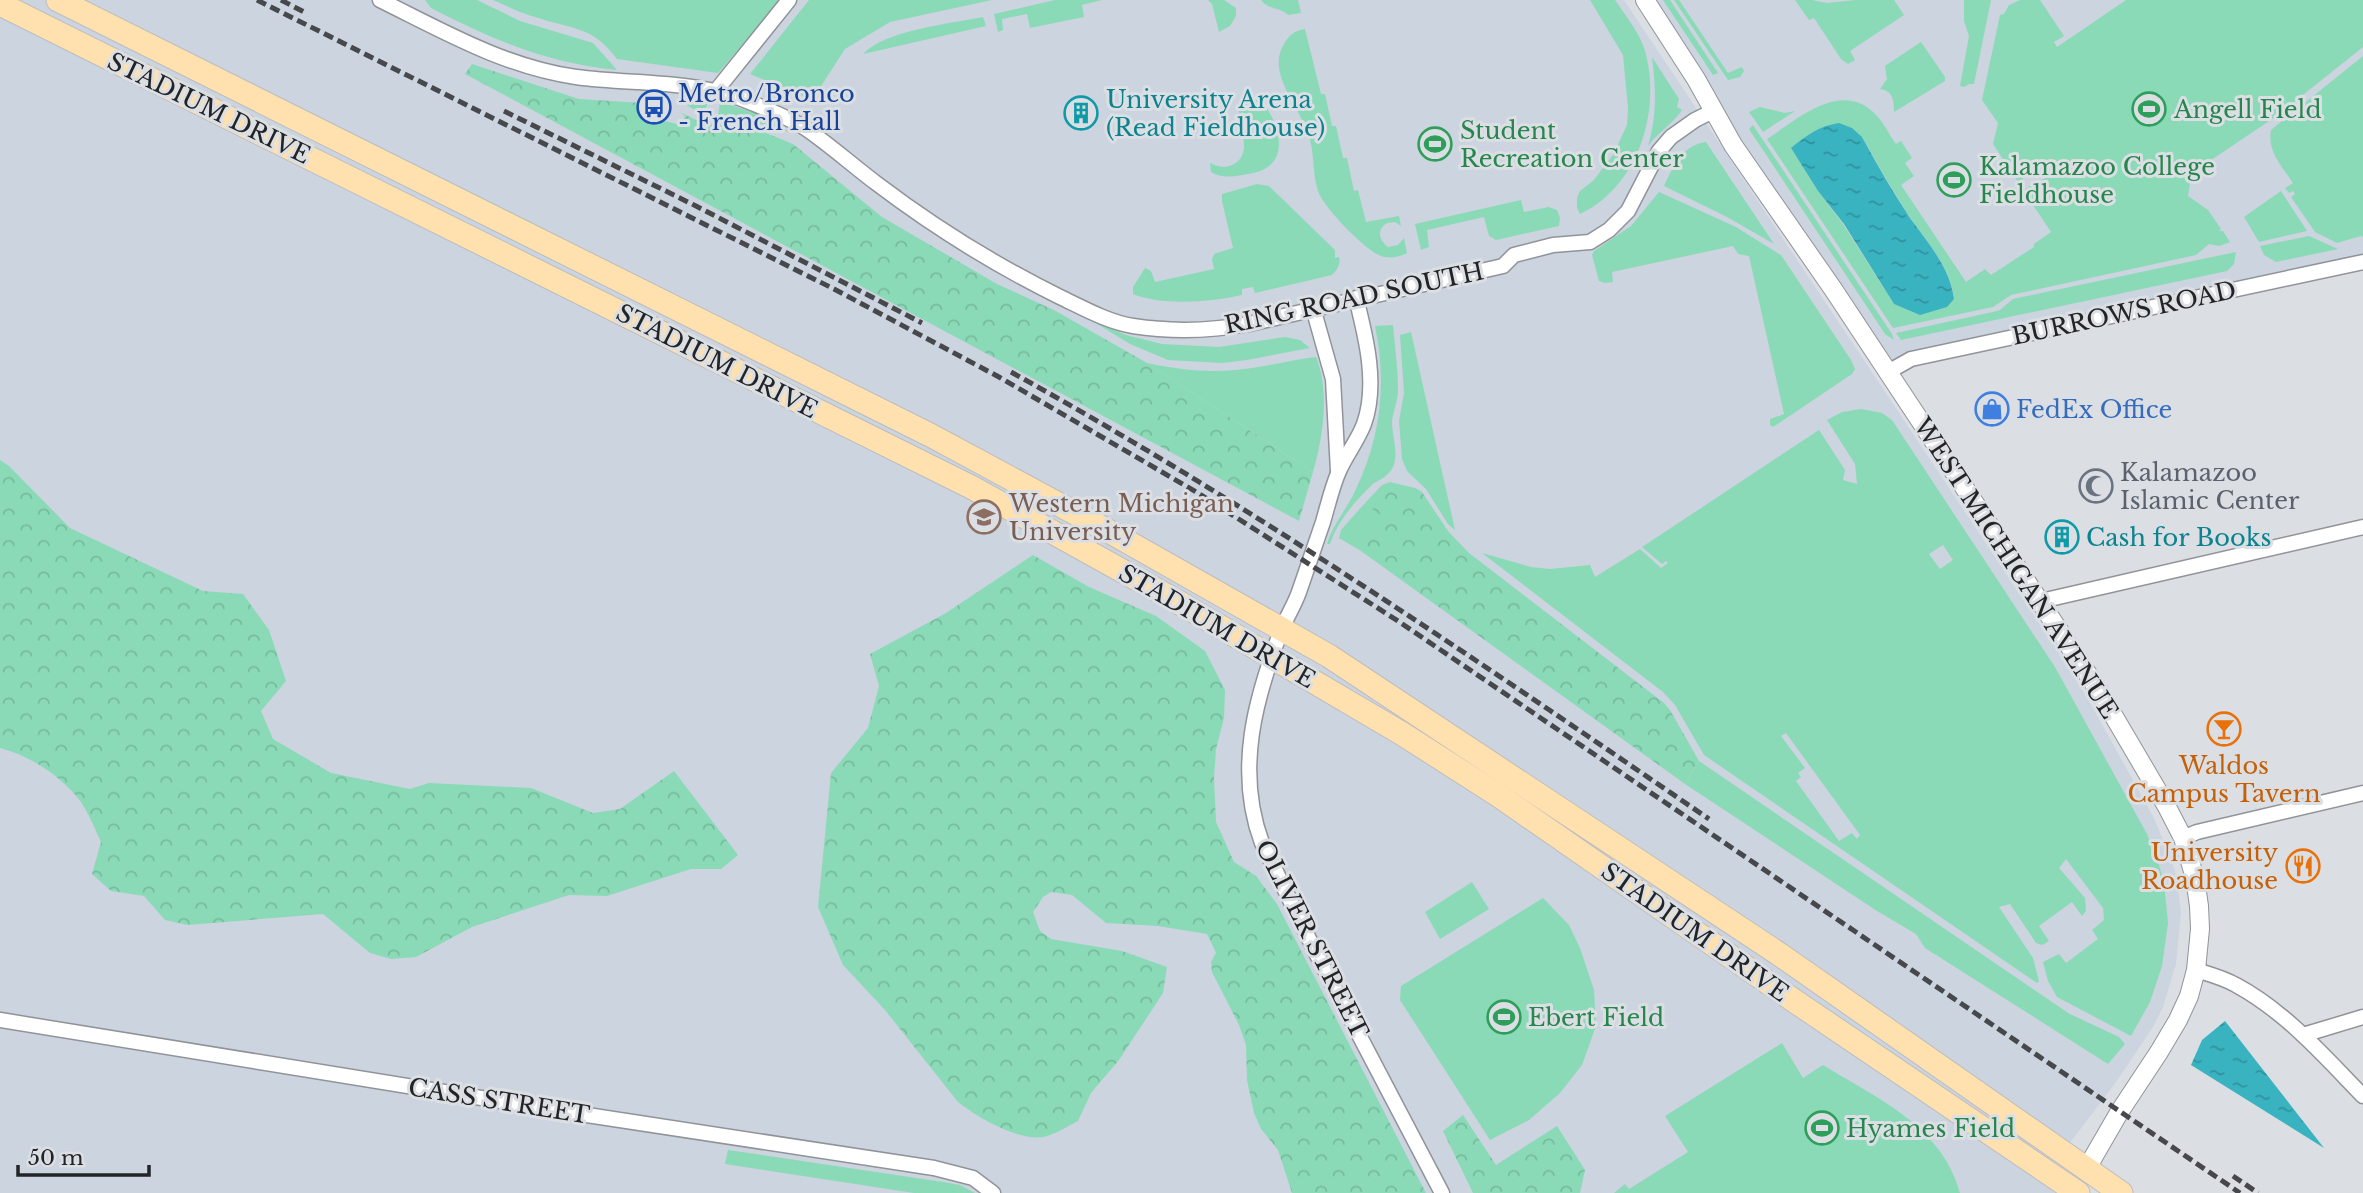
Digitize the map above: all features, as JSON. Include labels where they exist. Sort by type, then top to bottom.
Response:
[{"type":"main road","name":"STADIUM DRIVE","points":[[58,0],[919,429],[1329,656],[1757,939],[2121,1193]]},
{"type":"main road","name":"STADIUM DRIVE","points":[[0,4],[973,488],[1272,657],[1401,733],[1498,795],[2078,1193]]},
{"type":"street","name":"RING ROAD SOUTH","points":[[380,0],[475,47],[524,66],[575,77],[698,87],[750,102],[804,127],[939,228],[1018,276],[1109,319],[1131,326],[1179,330],[1221,329],[1503,266],[1514,255],[1540,248],[1590,242],[1609,230],[1628,211],[1659,151],[1671,137],[1713,111]]},
{"type":"street","points":[[715,92],[789,0]]},
{"type":"street","name":"WEST MICHIGAN AVENUE","points":[[1645,0],[1696,79],[1733,145],[2103,698],[2166,805],[2182,838],[2195,878],[2199,906],[2196,970],[2189,996],[2178,1020],[2087,1168]]},
{"type":"street","name":"BURROWS ROAD","points":[[1888,373],[1911,359],[2363,262]]},
{"type":"street","name":"OLIVER STREET","points":[[1356,298],[1368,359],[1368,398],[1364,425],[1338,472],[1297,597],[1272,657],[1249,746],[1247,771],[1257,829],[1315,951],[1443,1193]]},
{"type":"street","name":"OLIVER STREET","points":[[1313,308],[1333,379],[1338,472]]},
{"type":"street","points":[[2040,601],[2363,527]]},
{"type":"street","points":[[2182,838],[2206,829],[2363,793]]},
{"type":"street","points":[[2196,970],[2242,989],[2265,1003],[2303,1035],[2363,1096]]},
{"type":"street","points":[[2303,1035],[2363,1017]]},
{"type":"street","name":"CASS STREET","points":[[0,1020],[934,1168],[973,1178],[993,1193]]},
{"type":"shaded area","name":"Western Michigan University","points":[[0,0],[1624,0],[2051,641],[2088,699],[2154,818],[2177,879],[2181,913],[2176,964],[2163,1007],[2153,1027],[2114,1085],[2041,1181],[2056,1193],[0,1193]]},
{"type":"shaded area","points":[[1644,0],[2363,0],[2363,262],[2035,333],[1888,372]]},
{"type":"green space","points":[[425,0],[477,0],[520,21],[593,43],[617,70],[567,62],[521,48],[431,8]]},
{"type":"green space","points":[[493,0],[781,0],[718,73],[617,59],[590,34]]},
{"type":"green space","points":[[809,0],[992,0],[890,22],[845,49],[812,100],[750,74]]},
{"type":"green space","points":[[1055,0],[1102,0],[1082,5],[1084,17],[1030,28],[1027,14],[1002,19],[1003,30],[998,32],[994,14]]},
{"type":"green space","points":[[1208,0],[1224,0],[1236,8],[1236,16],[1230,26],[1219,32],[1212,4]]},
{"type":"green space","points":[[1261,0],[1298,0],[1301,13],[1288,15]]},
{"type":"green space","points":[[1590,0],[1615,0],[1636,31],[1645,51],[1650,98],[1641,145],[1631,166],[1617,186],[1600,202],[1580,214],[1577,198],[1580,191],[1593,181],[1613,155],[1627,125],[1628,108],[1623,55]]},
{"type":"green space","points":[[1663,0],[1670,0],[1718,73],[1713,75]]},
{"type":"green space","points":[[1674,0],[1679,0],[1728,73],[1742,67],[1744,71],[1740,77],[1728,80]]},
{"type":"green space","points":[[1795,0],[1827,3],[1894,0],[1904,15],[1850,51],[1855,60],[1848,64],[1841,59],[1814,18],[1809,20]]},
{"type":"green space","points":[[1964,0],[1991,0],[1974,84],[1964,87],[1960,86],[1969,36],[1964,21]]},
{"type":"green space","points":[[2020,0],[2040,0],[2064,36],[2054,42],[2057,47],[2126,0],[2363,0],[2363,47],[2278,115],[2186,177],[2190,183],[2188,196],[2208,210],[2221,229],[2219,231],[2223,231],[2230,242],[2219,246],[2209,244],[2196,255],[2011,295],[1993,307],[1893,328],[1767,139],[1821,106],[1836,101],[1850,101],[1864,106],[1878,117],[1896,144],[1901,141],[1912,158],[1905,163],[1914,176],[1901,185],[1966,282],[1985,269],[1991,275],[2034,247],[2034,244],[2051,232],[2023,190],[2055,173],[2046,159],[2018,182],[1993,144],[1998,123],[1982,100],[2000,15],[2004,14],[2009,5]],"holes":[[[1862,137],[1907,213],[1943,264],[1954,299],[1894,304],[1791,148]]]},
{"type":"green space","points":[[983,17],[986,26],[863,54],[873,46],[902,34]]},
{"type":"green space","points":[[1305,29],[1321,94],[1325,94],[1332,126],[1336,126],[1343,158],[1347,158],[1354,191],[1358,190],[1366,222],[1399,216],[1401,226],[1395,222],[1387,223],[1381,229],[1380,235],[1388,247],[1398,245],[1404,238],[1407,253],[1388,257],[1374,252],[1336,217],[1318,191],[1308,133],[1281,78],[1279,66],[1279,55],[1286,41],[1295,32]]},
{"type":"green space","points":[[1921,42],[1945,81],[1894,112],[1892,97],[1880,89],[1887,79],[1885,66]]},
{"type":"green space","points":[[2363,56],[2363,237],[2337,243],[2315,232],[2291,197],[2295,194],[2293,191],[2289,193],[2285,188],[2293,183],[2273,151],[2271,130]]},
{"type":"green space","points":[[1652,57],[1679,99],[1677,107],[1682,110],[1648,146],[1655,102]]},
{"type":"green space","points":[[472,64],[579,99],[643,103],[649,106],[648,117],[681,125],[685,116],[680,112],[700,122],[759,130],[793,144],[882,217],[997,284],[1054,310],[1147,363],[1313,472],[1299,521],[465,74]]},
{"type":"green space","points":[[1251,98],[1265,107],[1276,125],[1279,146],[1277,155],[1263,170],[1230,177],[1211,172],[1210,163],[1226,167],[1236,163],[1243,154],[1244,140],[1238,106],[1240,101]]},
{"type":"green space","points":[[681,99],[708,100],[705,113],[685,104]]},
{"type":"green space","points":[[720,102],[753,112],[792,133],[768,125],[719,119]]},
{"type":"green space","points":[[1760,107],[1785,113],[1795,111],[1763,132],[1749,112]]},
{"type":"green space","points":[[1753,125],[1894,340],[1885,334],[1749,129]]},
{"type":"green space","points":[[1706,142],[1774,244],[1664,186],[1685,152]]},
{"type":"green space","points":[[1257,184],[1269,186],[1335,250],[1335,258],[1339,257],[1339,262],[1332,275],[1255,293],[1253,287],[1242,289],[1242,295],[1202,301],[1158,300],[1133,294],[1133,287],[1145,268],[1151,271],[1155,282],[1214,269],[1214,254],[1233,248],[1222,194]]},
{"type":"green space","points":[[2281,191],[2307,231],[2259,242],[2244,217]]},
{"type":"green space","points":[[1659,192],[1736,227],[1781,255],[1851,360],[1855,369],[1852,374],[1773,427],[1770,425],[1770,419],[1784,414],[1749,256],[1738,254],[1733,246],[1612,272],[1613,282],[1599,281],[1592,255],[1594,251],[1631,226]]},
{"type":"green space","points":[[1521,200],[1524,212],[1549,207],[1557,210],[1559,226],[1496,240],[1489,236],[1484,217],[1427,230],[1429,247],[1421,250],[1415,224]]},
{"type":"green space","points":[[2309,236],[2338,249],[2276,262],[2264,255],[2260,246]]},
{"type":"green space","points":[[2236,252],[2234,264],[2227,271],[1901,340],[1896,333],[2000,310],[2013,299]]},
{"type":"green space","points":[[1089,319],[1126,335],[1162,344],[1219,347],[1285,337],[1300,340],[1310,348],[1222,363],[1168,360],[1130,344]]},
{"type":"green space","points":[[1393,325],[1398,390],[1392,422],[1395,462],[1388,474],[1374,483],[1354,503],[1330,544],[1327,544],[1364,471],[1376,431],[1381,368],[1375,326]]},
{"type":"green space","points":[[1411,332],[1455,530],[1448,524],[1426,489],[1407,471],[1402,459],[1399,421],[1404,393],[1400,335]]},
{"type":"green space","points":[[1316,357],[1323,385],[1324,414],[1313,472],[1147,363],[1191,370],[1224,371]]},
{"type":"green space","points":[[1861,409],[1882,413],[1892,420],[2055,667],[2147,834],[2164,883],[2168,923],[2162,966],[2150,1002],[2131,1036],[2057,997],[2048,981],[2043,962],[2059,954],[2066,963],[2098,939],[2092,930],[2104,920],[2103,908],[2066,859],[2059,868],[2085,898],[2086,911],[2082,916],[2072,902],[2039,926],[2049,941],[2042,945],[2036,943],[2010,904],[1999,907],[2033,958],[2039,981],[2037,983],[1704,755],[1675,705],[1663,692],[1482,553],[1531,567],[1550,569],[1590,565],[1595,577],[1640,549],[1661,568],[1668,563],[1666,561],[1662,564],[1642,547],[1819,430],[1845,470],[1843,480],[1857,484],[1855,464],[1827,420],[1842,412]],"holes":[[[1943,545],[1953,560],[1940,569],[1929,554]],[[1786,733],[1860,835],[1857,839],[1852,833],[1839,841],[1796,781],[1801,777],[1798,773],[1805,768],[1781,736]]]},
{"type":"green space","points":[[0,460],[70,528],[203,591],[243,594],[269,630],[286,681],[261,711],[273,739],[331,773],[410,789],[429,783],[531,788],[593,813],[620,809],[674,771],[738,855],[721,869],[691,869],[607,896],[569,895],[472,927],[416,957],[391,959],[370,953],[323,914],[188,925],[165,920],[144,896],[111,891],[92,874],[101,842],[87,811],[73,793],[55,776],[34,762],[0,748]]},
{"type":"green space","points":[[1390,482],[1422,492],[1448,531],[1469,553],[1664,703],[1699,761],[1685,784],[1361,551],[1385,519],[1365,503],[1382,485]]},
{"type":"green space","points":[[1365,503],[1386,519],[1361,551],[1339,538],[1341,530]]},
{"type":"green space","points":[[1033,555],[1089,587],[1156,616],[1205,651],[1225,690],[1224,718],[1216,749],[1214,778],[1216,822],[1234,862],[1256,876],[1277,904],[1426,1193],[1292,1193],[1278,1150],[1261,1129],[1254,1113],[1247,1080],[1246,1045],[1212,972],[1211,962],[1216,953],[1207,934],[1158,926],[1106,923],[1072,895],[1051,892],[1043,897],[1033,912],[1040,931],[1051,939],[1122,951],[1167,967],[1163,993],[1119,1060],[1091,1093],[1078,1121],[1043,1137],[1010,1132],[958,1102],[885,1010],[843,965],[818,907],[831,773],[868,728],[879,686],[870,654],[946,613]]},
{"type":"green space","points":[[1699,761],[2070,1014],[2119,1037],[2125,1044],[2108,1064],[1925,948],[1916,934],[1685,784]]},
{"type":"green space","points":[[1472,882],[1489,909],[1440,939],[1425,912]]},
{"type":"green space","name":"Ebert Field","points":[[1543,898],[1569,925],[1580,948],[1594,990],[1596,1026],[1582,1065],[1560,1093],[1529,1120],[1490,1140],[1400,1000],[1401,986]]},
{"type":"green space","name":"Hyames Field","points":[[1782,1043],[1803,1078],[1823,1065],[1886,1103],[1923,1132],[1939,1150],[1960,1193],[1614,1193],[1625,1184],[1629,1189],[1688,1152],[1665,1116]]},
{"type":"green space","points":[[1463,1115],[1496,1165],[1557,1126],[1585,1170],[1580,1193],[1473,1193],[1443,1131]]},
{"type":"green space","points":[[728,1150],[943,1182],[960,1185],[975,1193],[914,1193],[725,1164]]},
{"type":"water","points":[[1839,123],[1852,128],[1862,137],[1885,178],[1937,256],[1952,287],[1954,299],[1947,307],[1920,315],[1894,304],[1844,224],[1818,191],[1791,148],[1825,126]]},
{"type":"water","points":[[2225,1021],[2324,1148],[2191,1065],[2202,1040]]},
{"type":"railway","points":[[257,0],[834,289],[999,377],[1198,493],[1398,621],[2240,1193]]},
{"type":"railway","points":[[281,0],[306,13]]},
{"type":"railway","points":[[504,111],[696,206],[922,323]]},
{"type":"railway","points":[[1011,372],[1101,423],[1278,531],[1452,644],[1709,819]]},
{"type":"railway","points":[[2233,1176],[2258,1193]]},
{"type":"place","name":"Metro/Bronco - French Hall","points":[[654,107]]},
{"type":"place","name":"Angell Field","points":[[2149,109]]},
{"type":"place","name":"University Arena (Read Fieldhouse)","points":[[1081,113]]},
{"type":"place","name":"Student Recreation Center","points":[[1435,144]]},
{"type":"place","name":"Kalamazoo College Fieldhouse","points":[[1954,180]]},
{"type":"place","name":"FedEx Office","points":[[1992,409]]},
{"type":"place","name":"Kalamazoo Islamic Center","points":[[2096,486]]},
{"type":"place","name":"Western Michigan University","points":[[984,517]]},
{"type":"place","name":"Cash for Books","points":[[2062,537]]},
{"type":"place","name":"Waldos Campus Tavern","points":[[2224,729]]},
{"type":"place","name":"University Roadhouse","points":[[2303,866]]},
{"type":"place","name":"Ebert Field","points":[[1504,1017]]},
{"type":"place","name":"Hyames Field","points":[[1822,1128]]}]
